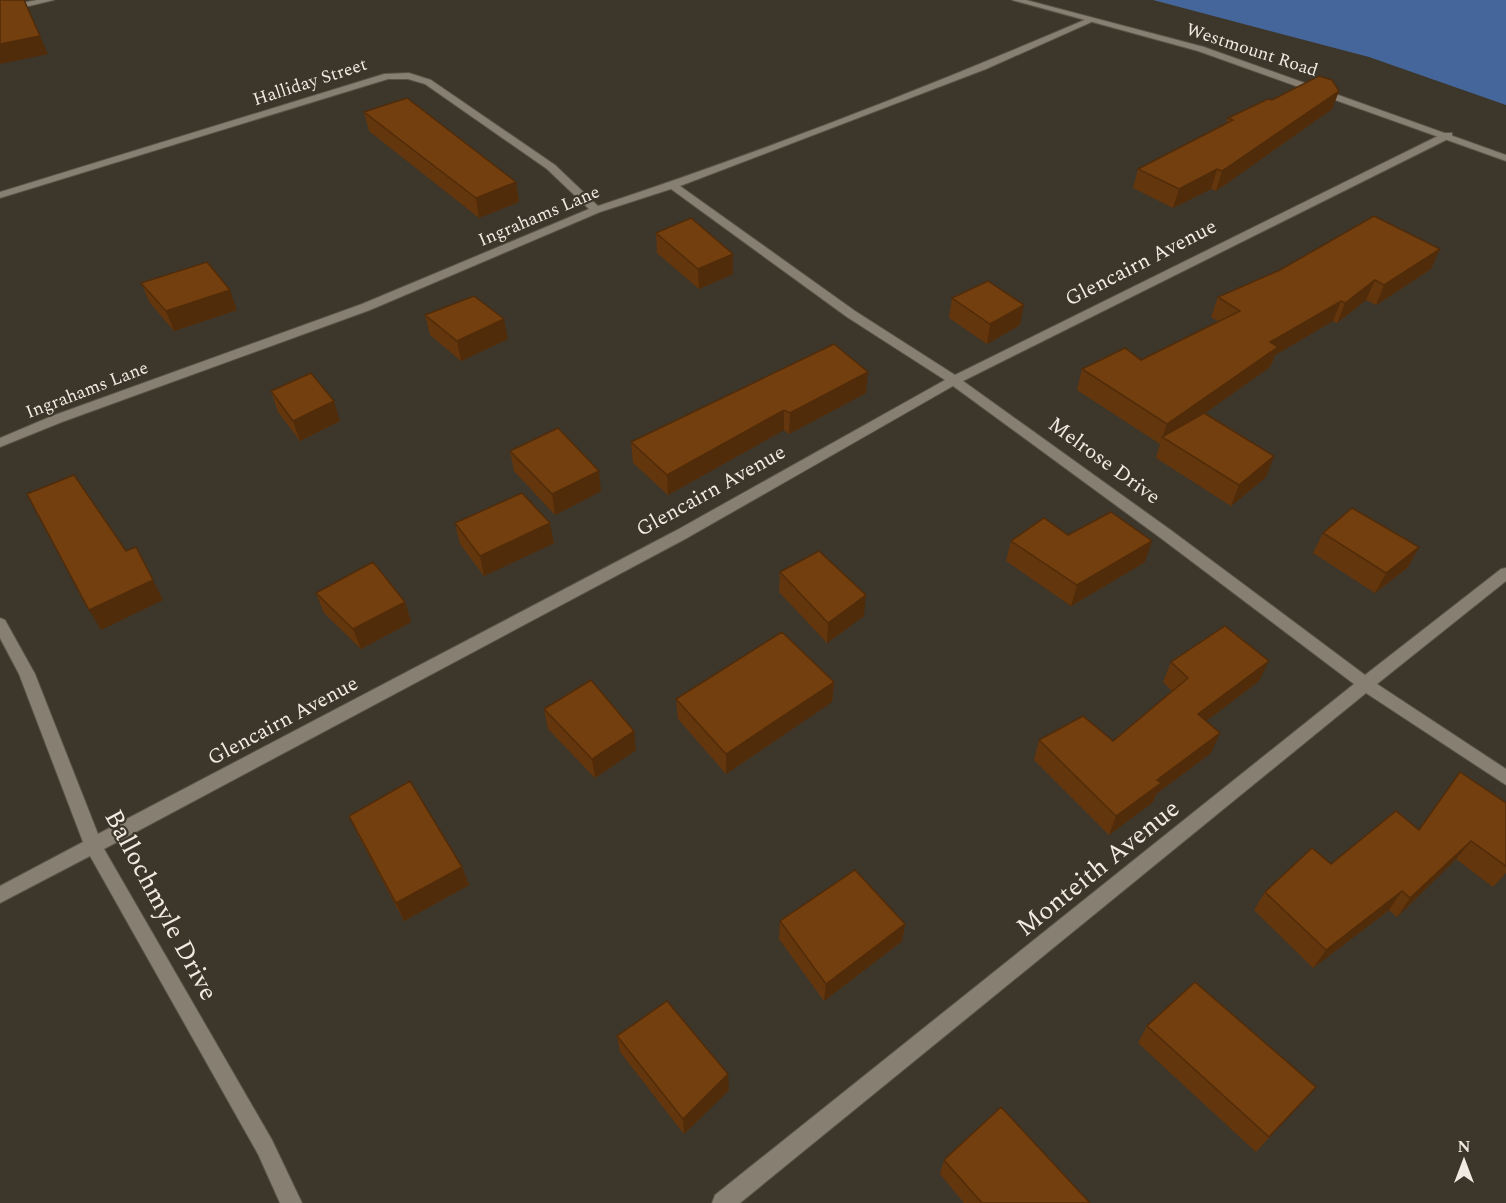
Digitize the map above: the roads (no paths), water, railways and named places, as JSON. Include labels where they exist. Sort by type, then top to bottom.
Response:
[{"type":"street","points":[[0,10],[50,0]]},
{"type":"street","name":"Westmount Road","points":[[1016,0],[1201,49],[1448,135],[1506,158]]},
{"type":"street","name":"Ingrahams Lane","points":[[0,443],[57,419],[366,308],[596,210],[672,185],[983,67],[1092,20]]},
{"type":"street","name":"Halliday Street","points":[[0,195],[387,76],[409,76],[428,82],[551,167],[596,210]]},
{"type":"street","name":"Glencairn Avenue","points":[[0,895],[682,534],[954,380],[1448,135]]},
{"type":"street","name":"Melrose Drive","points":[[672,185],[850,314],[954,380],[1167,535],[1365,684],[1506,777]]},
{"type":"street","name":"Monteith Avenue","points":[[723,1203],[1365,684],[1506,573]]},
{"type":"street","name":"Ballochmyle Drive","points":[[0,624],[27,674],[94,847],[265,1147],[291,1203]]},
{"type":"water","points":[[1153,0],[1506,0],[1506,105],[1369,57]]}]
